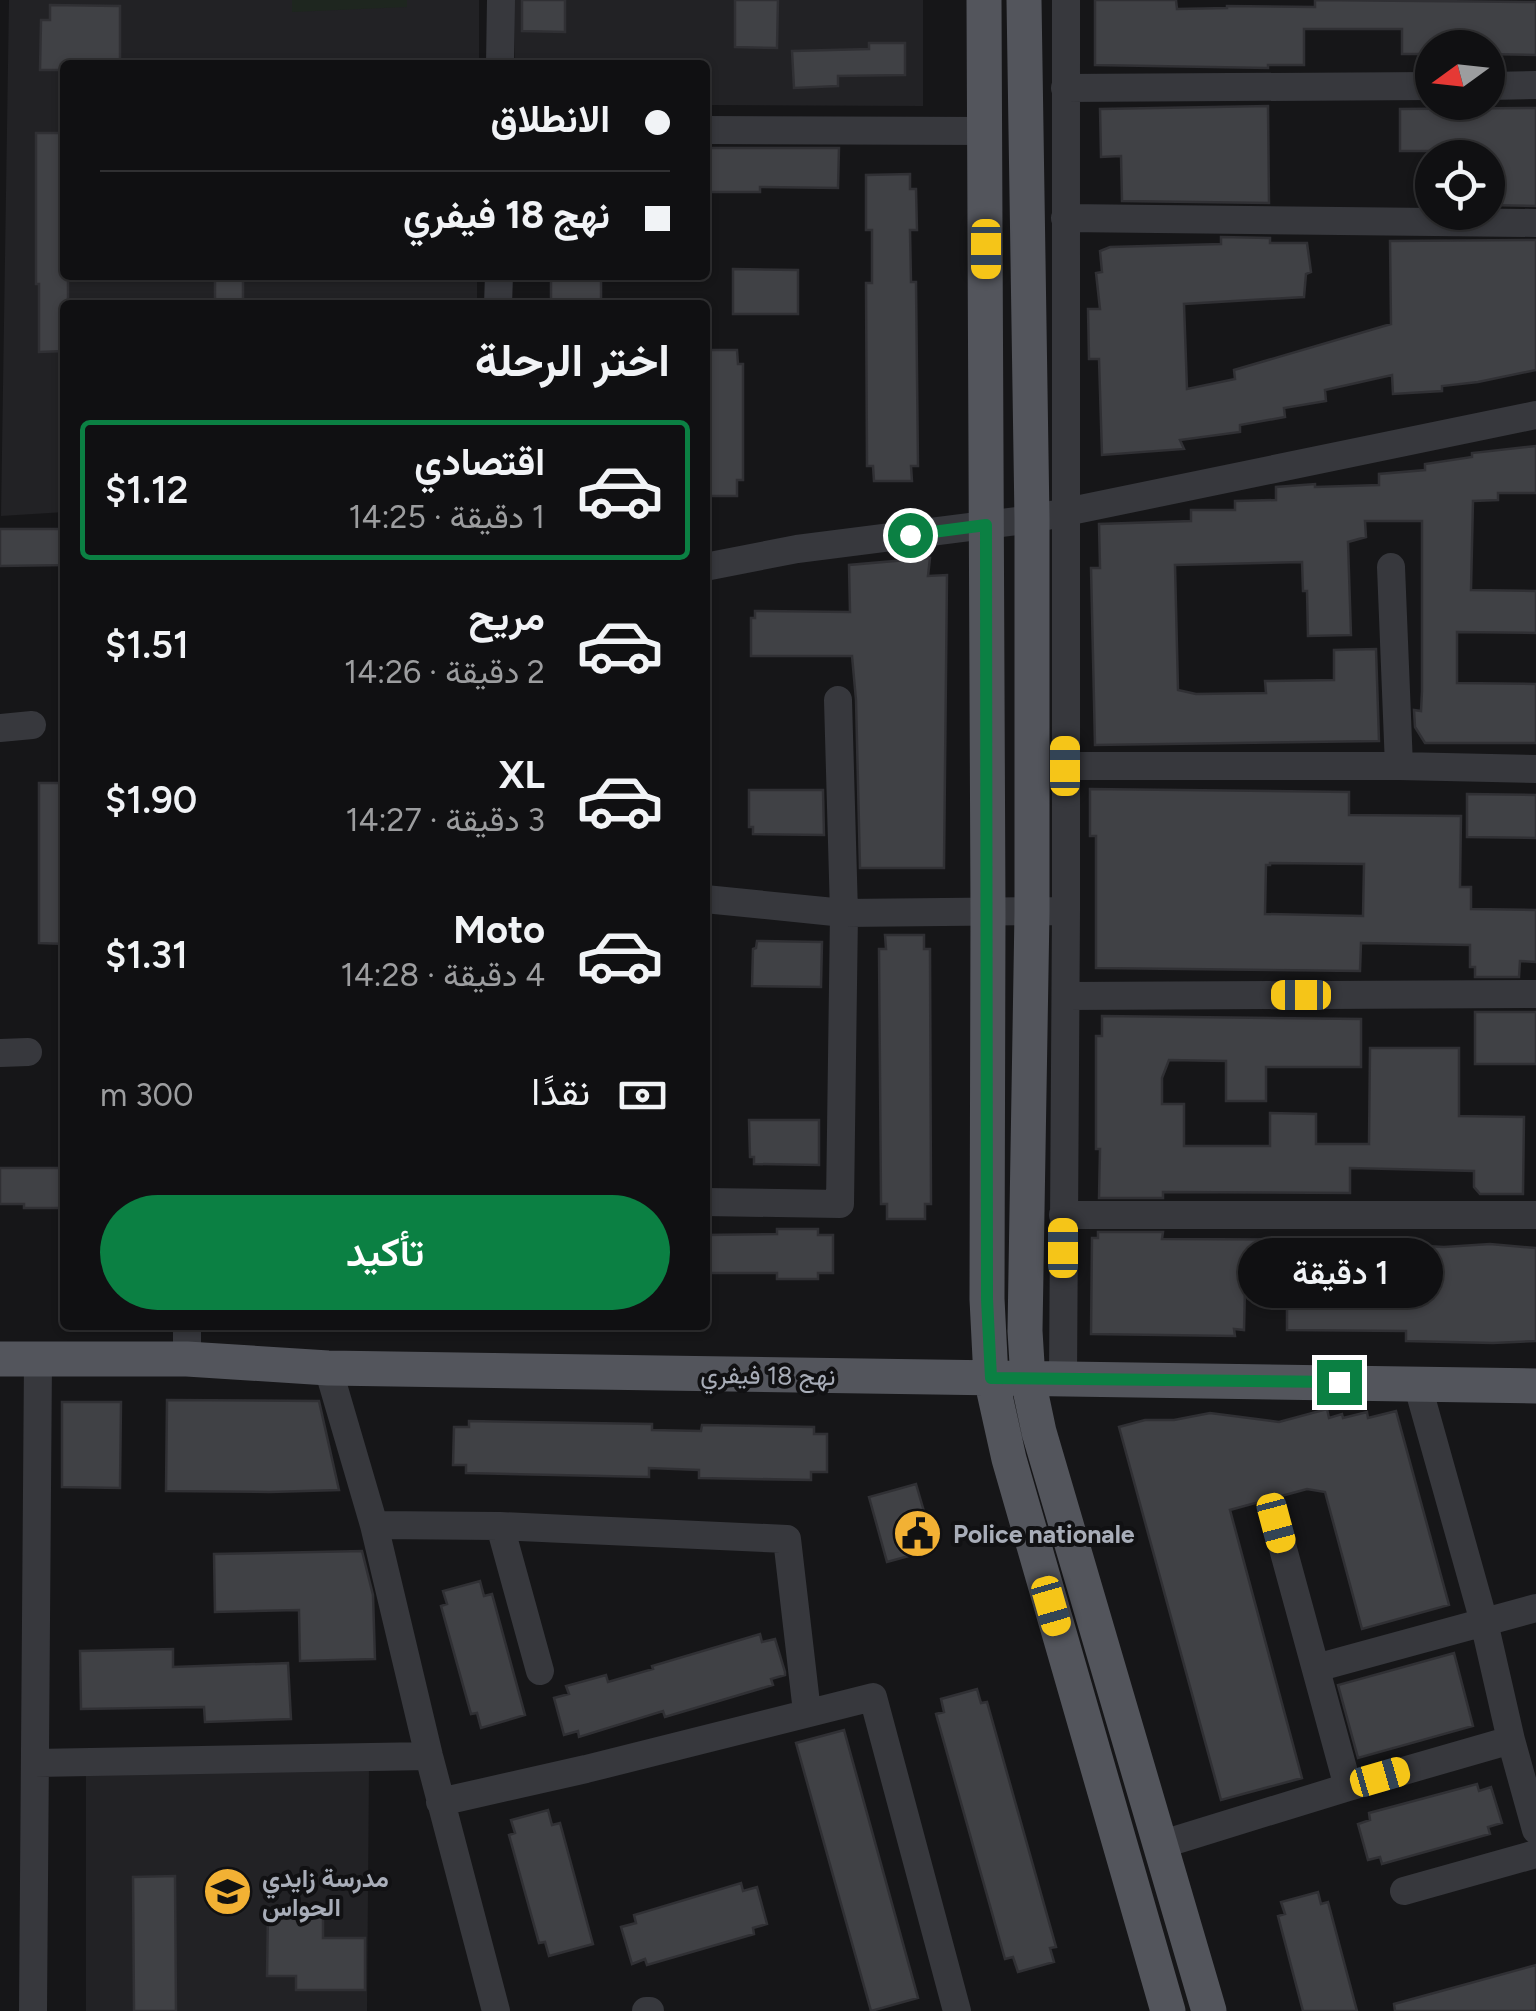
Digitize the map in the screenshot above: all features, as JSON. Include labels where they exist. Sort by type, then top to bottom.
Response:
[{"type":"main road","points":[[984,0],[987,1299],[991,1378],[1009,1460],[1168,2011]]},
{"type":"main road","points":[[1024,0],[1048,516],[1049,912],[1025,1315],[1046,1380],[1039,1432],[1208,2011]]},
{"type":"main road","name":"نهج 18 فيفري","points":[[0,1359],[38,1360],[187,1342],[328,1368],[1536,1386]]},
{"type":"street","points":[[500,60],[501,0]]},
{"type":"street","points":[[1046,1380],[1063,1215],[1066,996],[1049,912],[1065,766],[1048,516],[1064,218],[1066,0]]},
{"type":"street","points":[[1505,86],[1536,85]]},
{"type":"street","points":[[1064,88],[1415,86]]},
{"type":"street","points":[[710,130],[986,131]]},
{"type":"street","points":[[1064,218],[1536,223]]},
{"type":"street","points":[[710,567],[798,549],[1048,516],[1536,415]]},
{"type":"street","points":[[1391,567],[1398,766]]},
{"type":"street","points":[[710,1202],[840,1204],[844,913],[838,700]]},
{"type":"street","points":[[0,728],[32,725]]},
{"type":"street","points":[[1065,766],[1536,769]]},
{"type":"street","points":[[710,900],[844,913],[1049,912]]},
{"type":"street","points":[[1066,996],[1536,994]]},
{"type":"street","points":[[1063,1215],[1536,1215]]},
{"type":"street","points":[[33,2011],[38,1360]]},
{"type":"street","points":[[328,1368],[374,1525],[428,1756],[496,2011]]},
{"type":"street","points":[[1418,1383],[1536,1830]]},
{"type":"street","points":[[1276,1523],[1348,1787]]},
{"type":"street","points":[[374,1525],[500,1526],[787,1539],[807,1712]]},
{"type":"street","points":[[500,1526],[540,1671]]},
{"type":"street","points":[[1316,1668],[1536,1608]]},
{"type":"street","points":[[440,1802],[586,1770],[873,1697],[957,2011]]},
{"type":"street","points":[[1160,1845],[1512,1740]]},
{"type":"street","points":[[35,1763],[428,1756]]},
{"type":"street","points":[[1404,1891],[1536,1854]]},
{"type":"shaded area","points":[[9,0],[479,0],[479,60],[60,60],[60,280],[477,280],[477,300],[60,300],[60,512],[1,516]]},
{"type":"shaded area","points":[[292,0],[407,0],[407,7],[292,12]]},
{"type":"shaded area","points":[[514,0],[923,0],[923,106],[710,105],[710,60],[515,60]]},
{"type":"shaded area","name":"مدرسة زايدي الحواس","points":[[369,1769],[367,2011],[86,2011],[86,1774]]},
{"type":"building","points":[[522,0],[565,0],[565,32],[522,31]]},
{"type":"building","points":[[735,0],[778,0],[777,48],[735,47]]},
{"type":"building","points":[[1095,0],[1176,0],[1177,9],[1315,7],[1315,0],[1536,2],[1536,55],[1505,54],[1505,30],[1415,30],[1415,54],[1402,54],[1402,29],[1304,29],[1304,65],[1095,65]]},
{"type":"building","points":[[50,5],[120,6],[120,60],[60,60],[60,70],[40,70],[41,20],[50,20]]},
{"type":"building","points":[[869,43],[905,43],[905,75],[838,76],[838,86],[794,88],[792,51],[869,49]]},
{"type":"building","points":[[1268,106],[1269,203],[1122,201],[1121,156],[1101,157],[1100,109]]},
{"type":"building","points":[[1505,108],[1536,108],[1536,206],[1505,205],[1505,140],[1415,140],[1415,151],[1400,151],[1400,109],[1415,109],[1415,120],[1505,120]]},
{"type":"building","points":[[36,133],[60,133],[60,280],[68,280],[68,300],[60,300],[60,351],[39,352]]},
{"type":"building","points":[[710,148],[839,148],[838,188],[760,187],[760,192],[710,192]]},
{"type":"building","points":[[910,174],[910,189],[916,189],[917,230],[910,230],[911,282],[916,282],[918,466],[911,466],[912,481],[874,481],[873,466],[867,466],[866,283],[872,283],[872,230],[866,230],[866,175]]},
{"type":"building","points":[[1221,237],[1307,243],[1311,272],[1306,274],[1304,297],[1184,304],[1187,389],[1235,379],[1234,370],[1391,324],[1390,241],[1536,240],[1536,370],[1442,386],[1442,391],[1393,394],[1392,375],[1325,390],[1326,401],[1284,408],[1285,417],[1240,425],[1240,432],[1180,440],[1184,449],[1102,455],[1099,359],[1089,359],[1088,309],[1100,309],[1096,273],[1102,272],[1100,251],[1110,247],[1221,244]]},
{"type":"building","points":[[733,269],[798,270],[798,314],[733,314]]},
{"type":"building","points":[[215,280],[243,280],[243,300],[215,300]]},
{"type":"building","points":[[551,280],[601,280],[601,300],[551,300]]},
{"type":"building","points":[[710,350],[737,350],[738,364],[743,364],[743,480],[737,480],[737,496],[710,496]]},
{"type":"building","points":[[1536,446],[1536,493],[1498,493],[1498,500],[1473,501],[1471,590],[1536,591],[1536,633],[1457,632],[1457,683],[1536,684],[1536,743],[1425,743],[1415,727],[1414,710],[1421,711],[1422,691],[1422,521],[1365,521],[1366,537],[1348,542],[1351,635],[1308,636],[1302,562],[1175,565],[1178,690],[1196,694],[1266,693],[1265,681],[1334,680],[1334,650],[1376,649],[1379,741],[1095,745],[1091,568],[1100,568],[1099,524],[1191,521],[1191,510],[1235,510],[1235,501],[1276,500],[1276,487],[1379,485],[1379,474],[1425,470],[1425,464],[1472,457],[1472,453]]},
{"type":"building","points":[[0,529],[60,529],[60,565],[0,566]]},
{"type":"building","points":[[930,558],[928,576],[947,575],[944,868],[860,868],[852,656],[751,656],[751,618],[755,618],[755,611],[850,612],[849,565]]},
{"type":"building","points":[[39,783],[60,783],[60,944],[39,943]]},
{"type":"building","points":[[1090,789],[1349,792],[1349,815],[1461,816],[1460,887],[1471,887],[1471,909],[1536,910],[1536,962],[1520,961],[1519,977],[1475,977],[1475,967],[1470,967],[1470,945],[1361,943],[1360,971],[1096,968],[1096,836],[1090,836]],"holes":[[[1364,864],[1363,916],[1265,914],[1266,865]]]},
{"type":"building","points":[[749,790],[823,790],[824,835],[753,834],[753,827],[749,827]]},
{"type":"building","points":[[1467,794],[1536,795],[1536,838],[1467,837]]},
{"type":"building","points":[[885,935],[924,935],[924,949],[930,949],[931,1204],[925,1204],[925,1219],[887,1219],[887,1204],[881,1204],[879,949],[886,949]]},
{"type":"building","points":[[757,941],[822,942],[821,987],[752,986],[753,949]]},
{"type":"building","points":[[1475,1012],[1536,1012],[1536,1064],[1475,1064]]},
{"type":"building","points":[[1102,1016],[1361,1019],[1361,1067],[1266,1067],[1266,1101],[1226,1101],[1226,1061],[1169,1060],[1162,1078],[1162,1104],[1184,1104],[1184,1146],[1270,1146],[1270,1113],[1316,1114],[1316,1144],[1369,1144],[1370,1048],[1459,1048],[1459,1116],[1524,1117],[1523,1194],[1480,1194],[1474,1187],[1474,1171],[1350,1168],[1350,1193],[1163,1192],[1163,1198],[1099,1198],[1096,1036],[1102,1036]]},
{"type":"building","points":[[749,1120],[819,1120],[819,1165],[754,1164],[754,1157],[750,1157]]},
{"type":"building","points":[[0,1168],[60,1168],[60,1208],[0,1204]]},
{"type":"building","points":[[777,1229],[818,1229],[818,1235],[833,1235],[833,1273],[818,1273],[818,1279],[777,1279],[777,1273],[710,1273],[710,1235],[777,1234]]},
{"type":"building","points":[[1098,1232],[1163,1232],[1162,1239],[1389,1240],[1389,1244],[1444,1247],[1490,1244],[1536,1248],[1536,1341],[1406,1341],[1406,1331],[1287,1330],[1287,1287],[1245,1287],[1244,1330],[1234,1329],[1235,1336],[1091,1334],[1092,1238],[1098,1238]]},
{"type":"building","points":[[167,1400],[319,1401],[339,1490],[166,1491]]},
{"type":"building","points":[[62,1402],[121,1402],[120,1488],[62,1487]]},
{"type":"building","points":[[1327,1409],[1329,1418],[1367,1412],[1368,1418],[1396,1411],[1449,1605],[1362,1629],[1325,1492],[1307,1489],[1230,1510],[1302,1778],[1221,1800],[1119,1427],[1210,1413],[1279,1422]]},
{"type":"building","points":[[469,1421],[652,1424],[652,1430],[701,1431],[702,1425],[814,1427],[814,1434],[827,1434],[827,1472],[811,1472],[811,1480],[699,1478],[699,1470],[649,1468],[649,1477],[466,1473],[466,1465],[453,1465],[454,1427],[469,1427]]},
{"type":"building","points":[[916,1484],[935,1549],[887,1562],[869,1497]]},
{"type":"building","points":[[362,1551],[373,1595],[375,1659],[300,1661],[299,1610],[215,1612],[214,1554]]},
{"type":"building","points":[[480,1581],[484,1596],[492,1594],[525,1715],[481,1728],[477,1713],[471,1714],[441,1606],[447,1604],[443,1591]]},
{"type":"building","points":[[760,1634],[762,1642],[775,1639],[785,1672],[771,1679],[773,1685],[665,1717],[663,1711],[579,1737],[578,1731],[564,1735],[554,1698],[569,1694],[566,1686],[606,1675],[608,1682]]},
{"type":"building","points":[[173,1649],[173,1667],[288,1663],[291,1719],[205,1722],[204,1707],[81,1709],[80,1651]]},
{"type":"building","points":[[1454,1653],[1473,1726],[1358,1758],[1338,1685]]},
{"type":"building","points":[[977,1689],[981,1703],[987,1702],[1056,1947],[1050,1948],[1054,1962],[1018,1972],[1013,1957],[1005,1959],[936,1714],[944,1712],[941,1699]]},
{"type":"building","points":[[844,1730],[918,1998],[871,2011],[796,1743]]},
{"type":"building","points":[[1477,1784],[1479,1791],[1491,1787],[1502,1823],[1488,1827],[1490,1834],[1382,1864],[1380,1857],[1368,1860],[1358,1824],[1370,1820],[1369,1813]]},
{"type":"building","points":[[548,1810],[552,1825],[560,1823],[593,1944],[549,1956],[545,1942],[539,1943],[509,1835],[515,1833],[511,1820]]},
{"type":"building","points":[[175,1876],[176,2011],[134,2011],[133,1877]]},
{"type":"building","points":[[741,1883],[743,1891],[757,1887],[767,1924],[753,1928],[754,1934],[647,1965],[645,1959],[632,1964],[621,1927],[636,1923],[634,1915]]},
{"type":"building","points":[[1318,1892],[1321,1904],[1328,1902],[1357,2011],[1303,2011],[1278,1916],[1285,1914],[1281,1902]]},
{"type":"building","points":[[268,1912],[323,1912],[323,1938],[365,1938],[365,1990],[296,1990],[296,1976],[267,1976]]},
{"type":"building","points":[[1536,1965],[1536,2011],[1395,2011],[1394,2004]]},
{"type":"place","name":"Police nationale","points":[[918,1534]]},
{"type":"place","name":"مدرسة زايدي الحواس","points":[[227,1892]]},
{"type":"route","points":[[910,535],[986,525],[987,1299],[991,1378],[1339,1382]]}]
